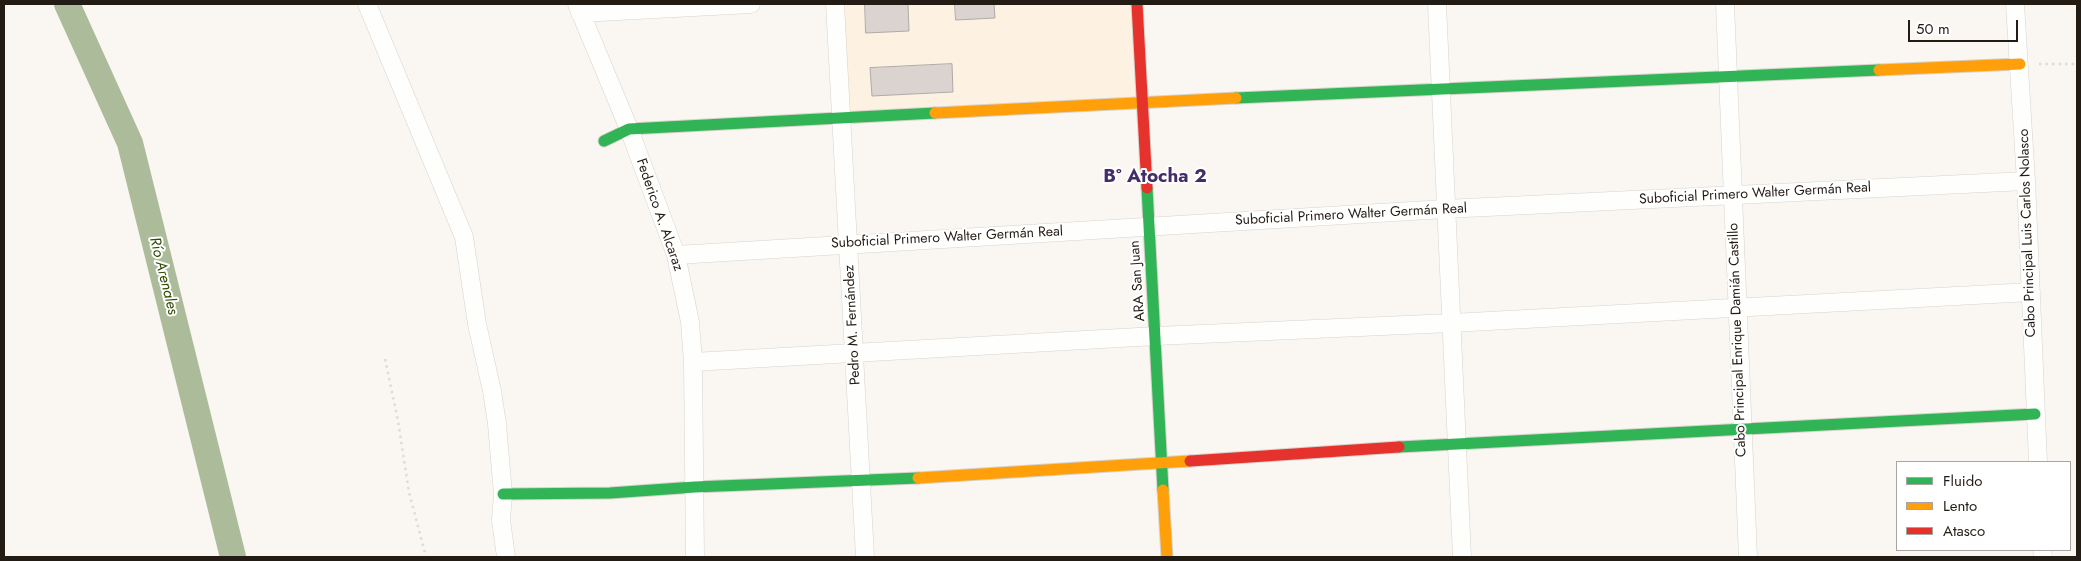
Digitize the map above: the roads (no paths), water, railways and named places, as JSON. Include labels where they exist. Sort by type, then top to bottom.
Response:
[{"type":"street","points":[[367,4],[464,238],[477,324],[492,391],[503,494],[501,520],[506,557]]},
{"type":"street","points":[[578,8],[751,4]]},
{"type":"street","name":"Pedro M. Fernández","points":[[835,4],[865,557]]},
{"type":"street","name":"ARA San Juan","points":[[1137,4],[1168,557]]},
{"type":"street","points":[[1437,4],[1462,557]]},
{"type":"street","name":"Cabo Principal Enrique Damián Castillo","points":[[1725,4],[1748,557]]},
{"type":"street","name":"Cabo Principal Luis Carlos Nolasco","points":[[2015,4],[2026,181],[2038,461]]},
{"type":"street","name":"Federico A. Alcaraz","points":[[578,8],[629,129],[676,255],[690,322],[693,362],[695,557]]},
{"type":"street","points":[[604,141],[629,129],[1142,102],[2020,64]]},
{"type":"street","name":"Suboficial Primero Walter Germán Real","points":[[676,255],[1445,209],[2026,181]]},
{"type":"street","points":[[693,362],[1156,336],[1451,323],[1737,306],[2031,292]]},
{"type":"street","points":[[503,494],[610,493],[695,487],[861,481],[1457,443],[2035,414]]},
{"type":"waterway","name":"Río Arenales","points":[[67,4],[130,143],[233,557]]},
{"type":"district","name":"Bº Atocha 2","points":[[1155,177]]}]
